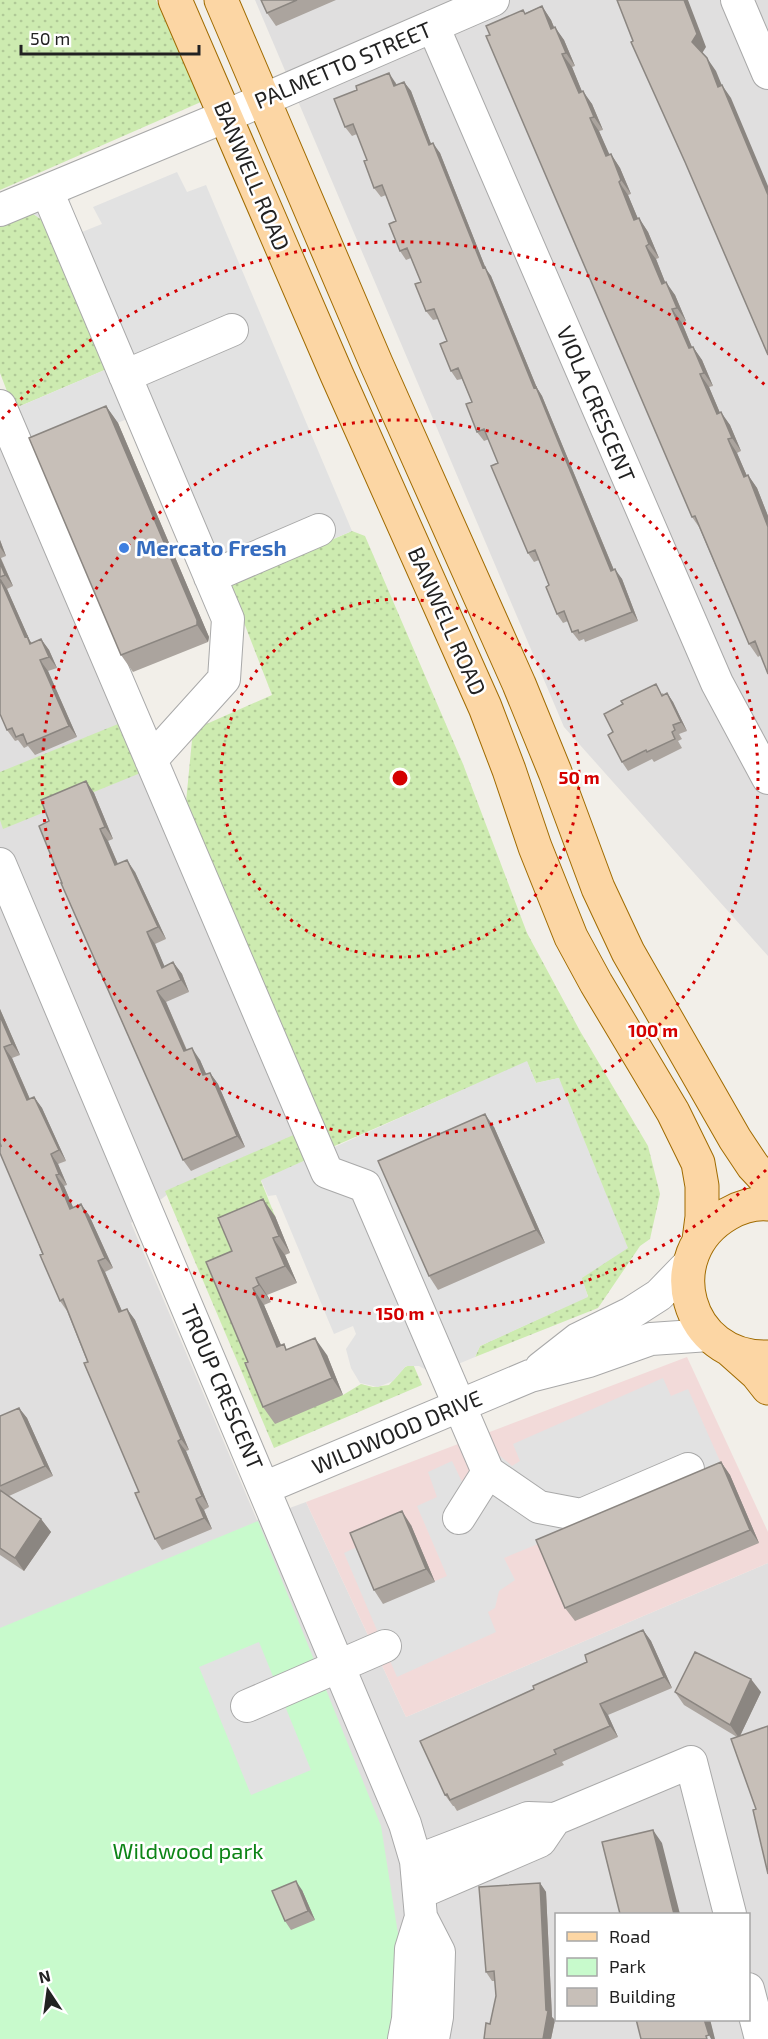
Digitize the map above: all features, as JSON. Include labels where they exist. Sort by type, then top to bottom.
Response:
[{"type":"main road","name":"BANWELL ROAD","points":[[175,0],[337,375],[485,707],[552,894],[571,937],[673,1112],[698,1163],[702,1186],[702,1217],[687,1290],[695,1314],[719,1342]]},
{"type":"main road","name":"BANWELL ROAD","points":[[221,0],[376,363],[519,684],[598,888],[628,952],[735,1139],[753,1166],[768,1182]]},
{"type":"main road","points":[[694,1252],[715,1221],[737,1209],[768,1204]]},
{"type":"main road","points":[[719,1342],[754,1357],[768,1357]]},
{"type":"main road","points":[[719,1342],[757,1374],[768,1388]]},
{"type":"street","name":"PALMETTO STREET","points":[[0,210],[226,116],[492,0]]},
{"type":"street","points":[[737,0],[768,73]]},
{"type":"street","name":"VIOLA CRESCENT","points":[[433,26],[717,683],[768,778]]},
{"type":"street","points":[[46,191],[228,618],[224,679],[151,760]]},
{"type":"street","points":[[125,376],[232,330]]},
{"type":"street","points":[[0,406],[327,1172],[365,1186],[488,1472],[538,1507],[581,1515],[688,1469]]},
{"type":"street","points":[[210,577],[319,530]]},
{"type":"street","name":"TROUP CRESCENT","points":[[0,864],[405,1824],[416,1862],[420,1905],[439,1952],[437,2017],[433,2039]]},
{"type":"street","name":"WILDWOOD DRIVE","points":[[530,1376],[578,1339],[631,1313],[659,1295],[694,1252]]},
{"type":"street","name":"WILDWOOD DRIVE","points":[[264,1488],[530,1376],[589,1361],[651,1339],[719,1342]]},
{"type":"street","points":[[459,1518],[488,1472]]},
{"type":"street","points":[[247,1706],[385,1646]]},
{"type":"street","points":[[416,1862],[528,1818],[555,1820],[692,1762],[730,1913]]},
{"type":"street","points":[[420,1905],[540,1841],[555,1820]]},
{"type":"street","name":"TROUP CRESCENT","points":[[404,2039],[408,2019],[411,1949],[420,1905]]},
{"type":"street","points":[[750,1997],[761,2039]]},
{"type":"shaded area","points":[[255,0],[768,0],[768,956],[564,727]]},
{"type":"shaded area","points":[[177,172],[187,192],[206,185],[352,531],[202,595],[127,419],[38,456],[18,407],[107,369],[45,222],[32,213],[72,197],[65,211],[77,234],[102,224],[93,207]]},
{"type":"shaded area","points":[[0,424],[301,1138],[173,1190],[131,1223],[257,1520],[306,1502],[406,1717],[768,1563],[768,2039],[0,2039]]},
{"type":"shaded area","points":[[527,1061],[536,1083],[559,1078],[628,1248],[582,1278],[588,1297],[480,1346],[475,1357],[434,1374],[419,1366],[406,1366],[393,1381],[378,1387],[360,1383],[351,1368],[346,1349],[356,1334],[353,1326],[334,1334],[276,1195],[268,1196],[261,1180]]},
{"type":"shaded area","points":[[687,1357],[768,1532],[768,1563],[406,1717],[306,1502]]},
{"type":"shaded area","points":[[663,1378],[671,1396],[688,1389],[723,1468],[504,1558],[515,1580],[499,1591],[495,1608],[488,1612],[496,1632],[397,1677],[344,1553],[359,1546],[383,1603],[447,1576],[417,1506],[437,1497],[428,1472],[452,1461],[463,1484],[474,1470],[466,1441],[489,1433],[499,1455],[512,1466],[520,1461],[513,1444]]},
{"type":"shaded area","points":[[259,1642],[311,1770],[251,1795],[199,1667]]},
{"type":"green space","points":[[0,0],[156,0],[201,102],[0,190]]},
{"type":"green space","points":[[32,213],[45,222],[107,369],[18,407],[10,399],[0,373],[0,226]]},
{"type":"green space","points":[[352,531],[365,536],[463,764],[527,933],[580,1031],[648,1146],[660,1194],[650,1239],[640,1246],[598,1308],[475,1357],[480,1346],[588,1296],[581,1278],[559,1078],[536,1083],[527,1062],[330,1148],[185,812],[193,730],[272,695],[229,584]]},
{"type":"green space","points":[[123,722],[143,772],[3,829],[0,820],[0,772]]},
{"type":"green space","points":[[298,1133],[306,1159],[302,1163],[261,1181],[275,1216],[230,1235],[260,1378],[343,1395],[361,1384],[373,1387],[389,1385],[405,1367],[413,1364],[422,1385],[274,1448],[165,1191]]},
{"type":"green space","name":"Wildwood park","points":[[258,1521],[381,1826],[405,1978],[393,2039],[0,2039],[0,1628]]},
{"type":"building","points":[[261,0],[297,0],[267,13]]},
{"type":"building","points":[[617,0],[684,0],[697,34],[692,42],[707,58],[718,87],[722,85],[768,195],[768,355],[631,42],[633,41]]},
{"type":"building","points":[[542,6],[551,29],[555,27],[566,53],[562,54],[579,93],[583,91],[594,117],[590,118],[606,156],[611,154],[634,220],[639,218],[649,244],[646,246],[662,284],[666,282],[677,308],[672,309],[689,348],[693,347],[704,373],[700,374],[717,414],[721,412],[732,438],[728,439],[744,477],[748,475],[768,527],[768,674],[755,641],[749,644],[695,516],[692,517],[486,36],[490,35],[486,26],[523,10],[525,14]]},
{"type":"building","points":[[389,73],[394,86],[404,82],[429,145],[433,143],[483,268],[485,267],[534,388],[536,387],[611,571],[615,569],[632,612],[579,633],[578,630],[572,632],[564,611],[557,614],[546,587],[549,585],[535,550],[528,553],[491,466],[498,463],[484,429],[477,432],[466,404],[472,402],[458,368],[451,371],[440,344],[447,341],[434,309],[426,311],[415,284],[421,282],[407,248],[400,251],[389,224],[396,221],[382,185],[374,188],[364,161],[367,160],[353,124],[345,127],[334,99],[357,90],[356,86]]},
{"type":"building","name":"Mercato Fresh","points":[[106,406],[197,620],[197,625],[121,655],[29,438]]},
{"type":"building","points":[[0,563],[5,575],[0,577]]},
{"type":"building","points":[[0,579],[25,637],[27,636],[30,644],[41,639],[49,657],[40,660],[69,726],[27,744],[23,734],[16,737],[12,728],[7,730],[0,714]]},
{"type":"building","points":[[656,684],[662,696],[667,693],[681,722],[673,725],[675,730],[672,732],[675,739],[622,762],[608,735],[613,732],[604,714],[623,704],[621,701]]},
{"type":"building","points":[[86,781],[105,827],[100,829],[115,865],[127,860],[158,927],[147,932],[162,968],[173,962],[181,980],[157,991],[184,1051],[192,1048],[203,1075],[210,1073],[237,1136],[183,1160],[61,883],[39,826],[49,821],[41,800]]},
{"type":"building","points":[[0,1016],[12,1044],[4,1047],[27,1100],[34,1097],[59,1150],[51,1154],[59,1174],[56,1175],[70,1209],[81,1204],[105,1258],[98,1261],[119,1312],[127,1309],[181,1439],[178,1441],[202,1496],[196,1499],[204,1518],[155,1539],[135,1493],[139,1492],[84,1363],[88,1362],[63,1299],[60,1301],[40,1255],[43,1254],[0,1153]]},
{"type":"building","points":[[485,1114],[536,1230],[429,1276],[378,1161]]},
{"type":"building","points":[[263,1199],[279,1236],[273,1238],[285,1266],[256,1278],[259,1285],[253,1288],[277,1347],[284,1344],[286,1350],[315,1338],[332,1378],[263,1407],[245,1363],[248,1362],[206,1262],[232,1251],[218,1218]]},
{"type":"building","points":[[19,1408],[45,1466],[0,1486],[0,1416]]},
{"type":"building","points":[[721,1462],[750,1530],[565,1608],[536,1540]]},
{"type":"building","points":[[0,1490],[41,1519],[15,1558],[0,1548]]},
{"type":"building","points":[[402,1511],[426,1569],[374,1590],[350,1533]]},
{"type":"building","points":[[643,1630],[664,1677],[600,1704],[610,1726],[554,1750],[556,1754],[450,1800],[447,1794],[445,1795],[420,1741],[534,1689],[533,1686],[587,1662],[585,1655]]},
{"type":"building","points":[[695,1652],[751,1679],[730,1725],[675,1692]]},
{"type":"building","points":[[768,1726],[768,1874],[753,1810],[756,1809],[731,1739]]},
{"type":"building","points":[[653,1830],[674,1913],[620,1913],[602,1842]]},
{"type":"building","points":[[296,1881],[308,1911],[285,1921],[272,1891]]},
{"type":"building","points":[[540,1883],[546,2010],[548,2011],[543,2039],[484,2039],[486,2023],[490,2024],[496,1996],[494,1971],[486,1972],[479,1887]]},
{"type":"building","points":[[636,2021],[705,2021],[709,2035],[706,2036],[707,2039],[641,2039]]},
{"type":"place","name":"Mercato Fresh","points":[[124,548]]}]
